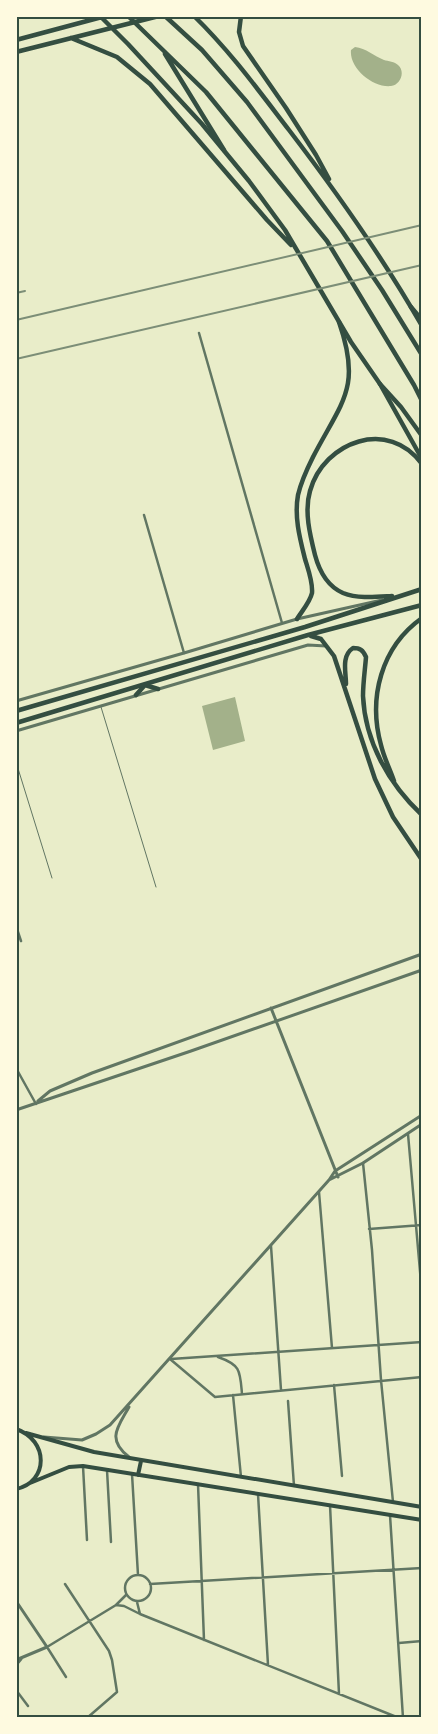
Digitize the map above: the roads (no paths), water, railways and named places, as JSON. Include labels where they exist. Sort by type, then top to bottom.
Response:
[{"type":"main road","points":[[16,40],[102,16],[202,124],[285,230],[328,305],[380,384],[422,458]]},
{"type":"main road","points":[[128,16],[206,92],[326,241],[359,292],[422,401]]},
{"type":"main road","points":[[16,52],[159,16]]},
{"type":"main road","points":[[165,16],[202,50],[246,102],[342,232],[382,290],[422,355]]},
{"type":"main road","points":[[194,16],[236,62],[338,195],[399,285],[422,326]]},
{"type":"main road","points":[[241,16],[239,32],[243,46],[311,147],[338,195]]},
{"type":"main road","points":[[71,38],[117,57],[150,84],[267,220],[297,251]]},
{"type":"main road","points":[[162,48],[224,150]]},
{"type":"main road","points":[[411,307],[422,320]]},
{"type":"main road","points":[[296,619],[309,600],[312,590],[298,530],[300,486],[318,448],[336,417],[349,387],[348,352],[339,322]]},
{"type":"main road","points":[[380,384],[401,407],[422,436]]},
{"type":"main road","points":[[398,596],[350,596],[337,590],[327,581],[316,559],[311,540],[308,523],[308,498],[314,481],[327,462],[339,451],[353,443],[377,439],[395,442],[410,450],[422,464]]},
{"type":"main road","points":[[16,711],[305,626],[422,589]]},
{"type":"main road","points":[[16,723],[308,636],[422,605]]},
{"type":"main road","points":[[395,785],[378,732],[376,719],[378,687],[384,664],[393,648],[404,633],[422,618]]},
{"type":"main road","points":[[308,636],[320,639],[334,656],[358,733],[375,779],[393,817],[422,860]]},
{"type":"main road","points":[[346,691],[345,658],[347,651],[353,648],[360,648],[366,657],[363,695],[368,724],[378,756],[395,785],[422,815]]},
{"type":"main road","points":[[145,685],[158,689]]},
{"type":"main road","points":[[136,695],[145,685]]},
{"type":"main road","points":[[16,1425],[18,1430],[26,1433],[94,1452],[422,1507]]},
{"type":"main road","points":[[26,1433],[34,1439],[41,1457],[40,1467],[30,1483]]},
{"type":"main road","points":[[138,1475],[141,1461]]},
{"type":"main road","points":[[18,1489],[69,1466],[83,1466],[422,1520]]},
{"type":"street","points":[[199,334],[282,623]]},
{"type":"street","points":[[144,514],[186,661]]},
{"type":"street","points":[[16,701],[184,654],[296,619],[398,596]]},
{"type":"street","points":[[16,731],[308,645],[321,645],[328,648]]},
{"type":"street","points":[[16,926],[21,941]]},
{"type":"street","points":[[36,1104],[50,1091],[92,1073],[422,954]]},
{"type":"street","points":[[16,1110],[422,970]]},
{"type":"street","points":[[271,1008],[338,1177]]},
{"type":"street","points":[[16,1068],[36,1104]]},
{"type":"street","points":[[41,1437],[82,1440],[110,1425],[319,1192],[335,1171],[422,1115]]},
{"type":"street","points":[[329,1180],[363,1163],[422,1124]]},
{"type":"street","points":[[408,1134],[422,1294]]},
{"type":"street","points":[[363,1163],[393,1502]]},
{"type":"street","points":[[319,1192],[332,1348]]},
{"type":"street","points":[[369,1229],[422,1225]]},
{"type":"street","points":[[270,1246],[281,1390]]},
{"type":"street","points":[[170,1359],[422,1342]]},
{"type":"street","points":[[216,1356],[230,1361],[239,1370],[242,1394]]},
{"type":"street","points":[[170,1359],[215,1397],[422,1377]]},
{"type":"street","points":[[334,1385],[342,1476]]},
{"type":"street","points":[[233,1395],[241,1477]]},
{"type":"street","points":[[288,1401],[294,1486]]},
{"type":"street","points":[[130,1458],[124,1454],[115,1438],[119,1424],[132,1402]]},
{"type":"street","points":[[83,1466],[87,1540]]},
{"type":"street","points":[[107,1470],[111,1542]]},
{"type":"street","points":[[132,1474],[138,1575]]},
{"type":"street","points":[[198,1484],[204,1640]]},
{"type":"street","points":[[258,1494],[268,1665]]},
{"type":"street","points":[[330,1505],[339,1694]]},
{"type":"street","points":[[390,1515],[403,1718]]},
{"type":"street","points":[[150,1584],[422,1568]]},
{"type":"street","points":[[138,1575],[144,1577],[150,1584],[150,1593],[145,1600],[137,1602],[126,1595],[125,1590],[130,1578],[138,1575]]},
{"type":"street","points":[[65,1584],[112,1660],[117,1692],[87,1718]]},
{"type":"street","points":[[16,1660],[47,1647],[116,1605],[126,1595]]},
{"type":"street","points":[[16,1601],[66,1677]]},
{"type":"street","points":[[137,1602],[140,1614]]},
{"type":"street","points":[[116,1605],[124,1606],[398,1718]]},
{"type":"street","points":[[399,1643],[422,1641]]},
{"type":"street","points":[[16,1666],[21,1658]]},
{"type":"street","points":[[16,1690],[28,1706]]},
{"type":"lane","points":[[101,706],[156,887]]},
{"type":"lane","points":[[16,762],[52,878]]},
{"type":"railway","points":[[16,320],[422,225]]},
{"type":"railway","points":[[16,359],[422,265]]},
{"type":"railway","points":[[16,293],[25,291]]}]
